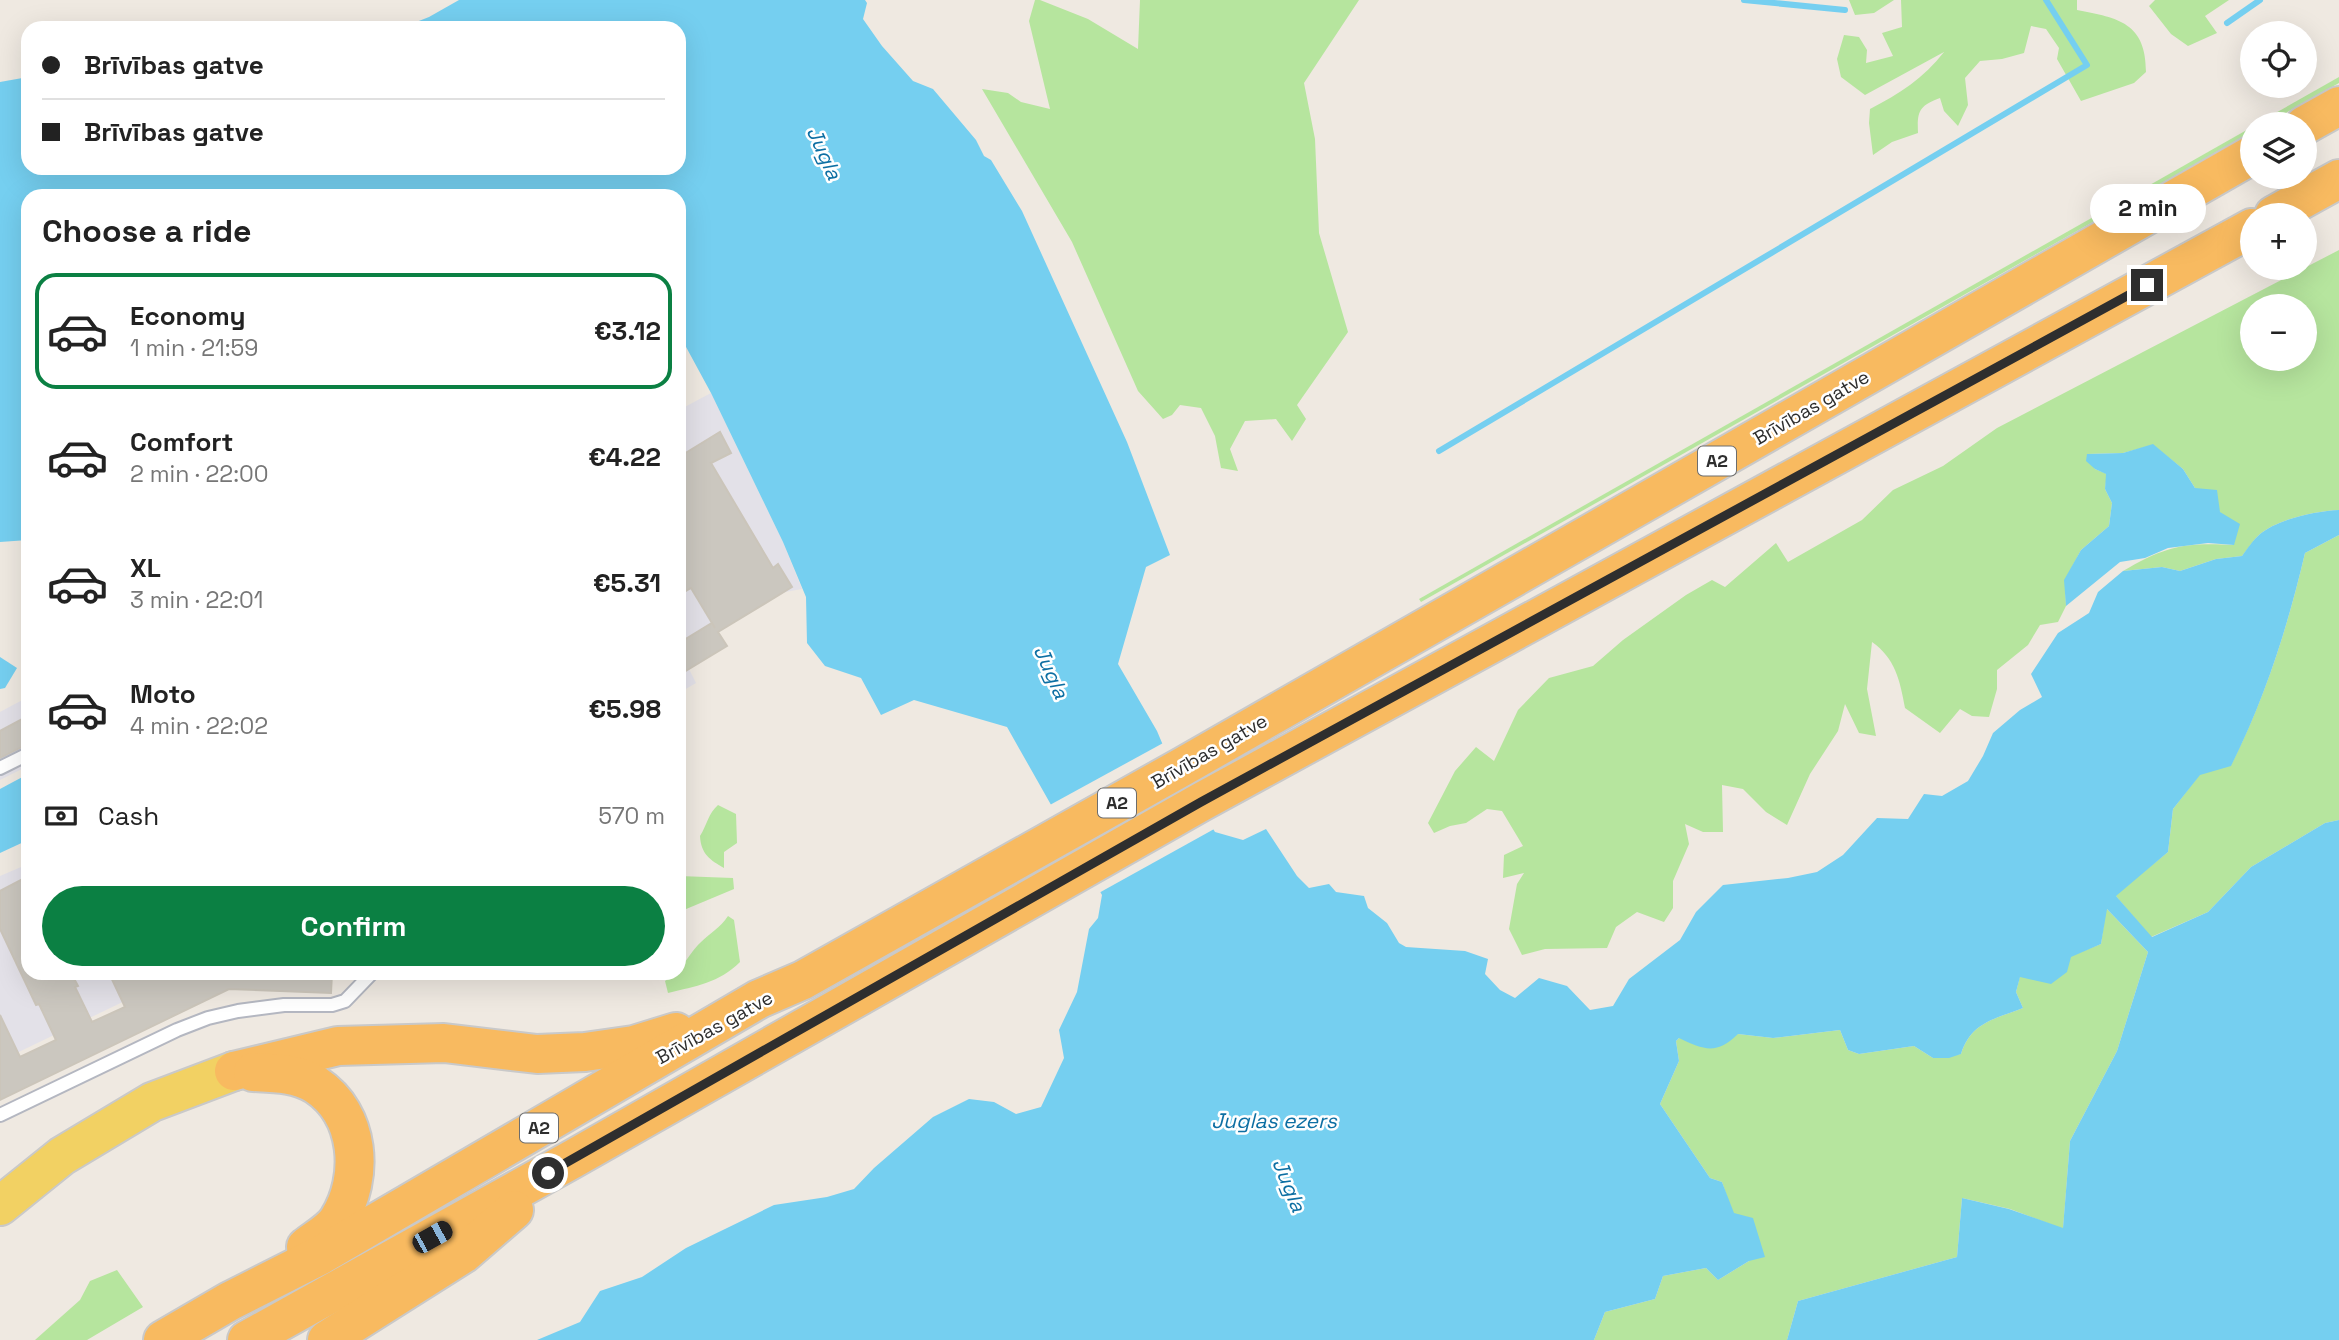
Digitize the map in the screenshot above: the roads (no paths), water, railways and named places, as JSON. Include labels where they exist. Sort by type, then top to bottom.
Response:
[{"type":"highway","points":[[2317,118],[2339,106]]},
{"type":"highway","name":"Brīvības gatve","points":[[163,1340],[230,1301],[319,1256],[759,999],[803,980],[1181,767],[2240,162]]},
{"type":"highway","points":[[2296,203],[2339,179]]},
{"type":"highway","name":"Brīvības gatve","points":[[247,1340],[571,1160],[1201,802],[2240,235]]},
{"type":"highway","points":[[234,1071],[338,1046],[382,1043],[444,1043],[537,1054],[585,1052],[634,1045],[664,1037],[759,999]]},
{"type":"highway","points":[[230,1301],[264,1270],[299,1253],[337,1222],[351,1194],[355,1167],[353,1137],[338,1108],[316,1085],[288,1074],[234,1071]]},
{"type":"highway","points":[[327,1340],[463,1254],[571,1160]]},
{"type":"main road","points":[[0,1206],[62,1156],[152,1102],[234,1071]]},
{"type":"lane","points":[[0,768],[21,758]]},
{"type":"lane","points":[[0,1115],[177,1030],[208,1018],[284,1005],[332,1005],[345,1001],[365,980]]},
{"type":"water","name":"Juglas ezers","points":[[459,0],[865,0],[867,3],[863,19],[882,46],[913,81],[933,89],[976,140],[984,156],[991,160],[1022,211],[1127,442],[1170,555],[1146,567],[1118,664],[1165,750],[1215,832],[1243,840],[1266,829],[1297,876],[1309,888],[1329,884],[1336,892],[1364,896],[1368,908],[1387,923],[1399,943],[1406,947],[1465,951],[1488,959],[1485,974],[1500,990],[1515,998],[1539,978],[1567,986],[1590,1010],[1613,1006],[1629,979],[1680,940],[1696,912],[1723,885],[1817,872],[1843,855],[1877,818],[1908,819],[1924,794],[1942,796],[1968,781],[1993,733],[2020,710],[2042,697],[2031,674],[2058,633],[2089,613],[2098,592],[2123,571],[2162,567],[2180,571],[2216,559],[2242,556],[2260,534],[2277,524],[2309,514],[2339,510],[2339,535],[2305,553],[2274,661],[2255,714],[2231,766],[2200,775],[2173,809],[2168,852],[2116,896],[2152,937],[2208,912],[2251,867],[2325,823],[2339,820],[2339,1340],[1787,1340],[1798,1301],[1957,1257],[1962,1198],[2009,1209],[2063,1228],[2070,1141],[2117,1051],[2148,952],[2107,909],[2101,944],[2071,957],[2067,972],[2051,984],[2020,977],[2016,992],[2023,1008],[1985,1023],[1971,1035],[1961,1054],[1949,1058],[1933,1058],[1914,1046],[1859,1054],[1848,1050],[1840,1030],[1773,1038],[1738,1034],[1717,1048],[1703,1048],[1679,1038],[1676,1041],[1679,1061],[1660,1104],[1710,1178],[1722,1182],[1734,1213],[1753,1218],[1765,1257],[1749,1261],[1718,1280],[1706,1268],[1663,1276],[1655,1299],[1605,1312],[1594,1340],[537,1340],[580,1322],[600,1291],[642,1277],[686,1248],[774,1205],[827,1197],[854,1189],[933,1117],[969,1099],[994,1102],[1016,1114],[1041,1107],[1064,1058],[1059,1030],[1077,992],[1089,929],[1098,918],[1102,895],[1007,727],[914,700],[881,715],[861,678],[825,666],[807,643],[806,597],[783,542],[686,347],[686,189],[21,189],[21,540],[0,542],[0,82],[21,78],[21,175],[686,175],[686,21],[419,21]]},
{"type":"water","points":[[2153,444],[2183,469],[2195,488],[2217,490],[2220,512],[2240,524],[2234,545],[2208,543],[2168,548],[2145,558],[2120,562],[2066,606],[2064,580],[2081,550],[2109,526],[2112,503],[2105,489],[2106,474],[2086,461],[2087,454],[2123,453]]},
{"type":"water","points":[[0,657],[17,668],[5,688],[0,689]]},
{"type":"water","points":[[21,778],[21,843],[0,853],[0,789]]},
{"type":"waterway","points":[[1744,0],[1845,10]]},
{"type":"waterway","points":[[1439,451],[2087,65],[2046,0]]},
{"type":"waterway","points":[[2227,23],[2260,0]]},
{"type":"water label","name":"Jugla","points":[[824,153]]},
{"type":"water label","name":"Jugla","points":[[1051,672]]},
{"type":"water label","name":"Jugla","points":[[1289,1185]]}]
